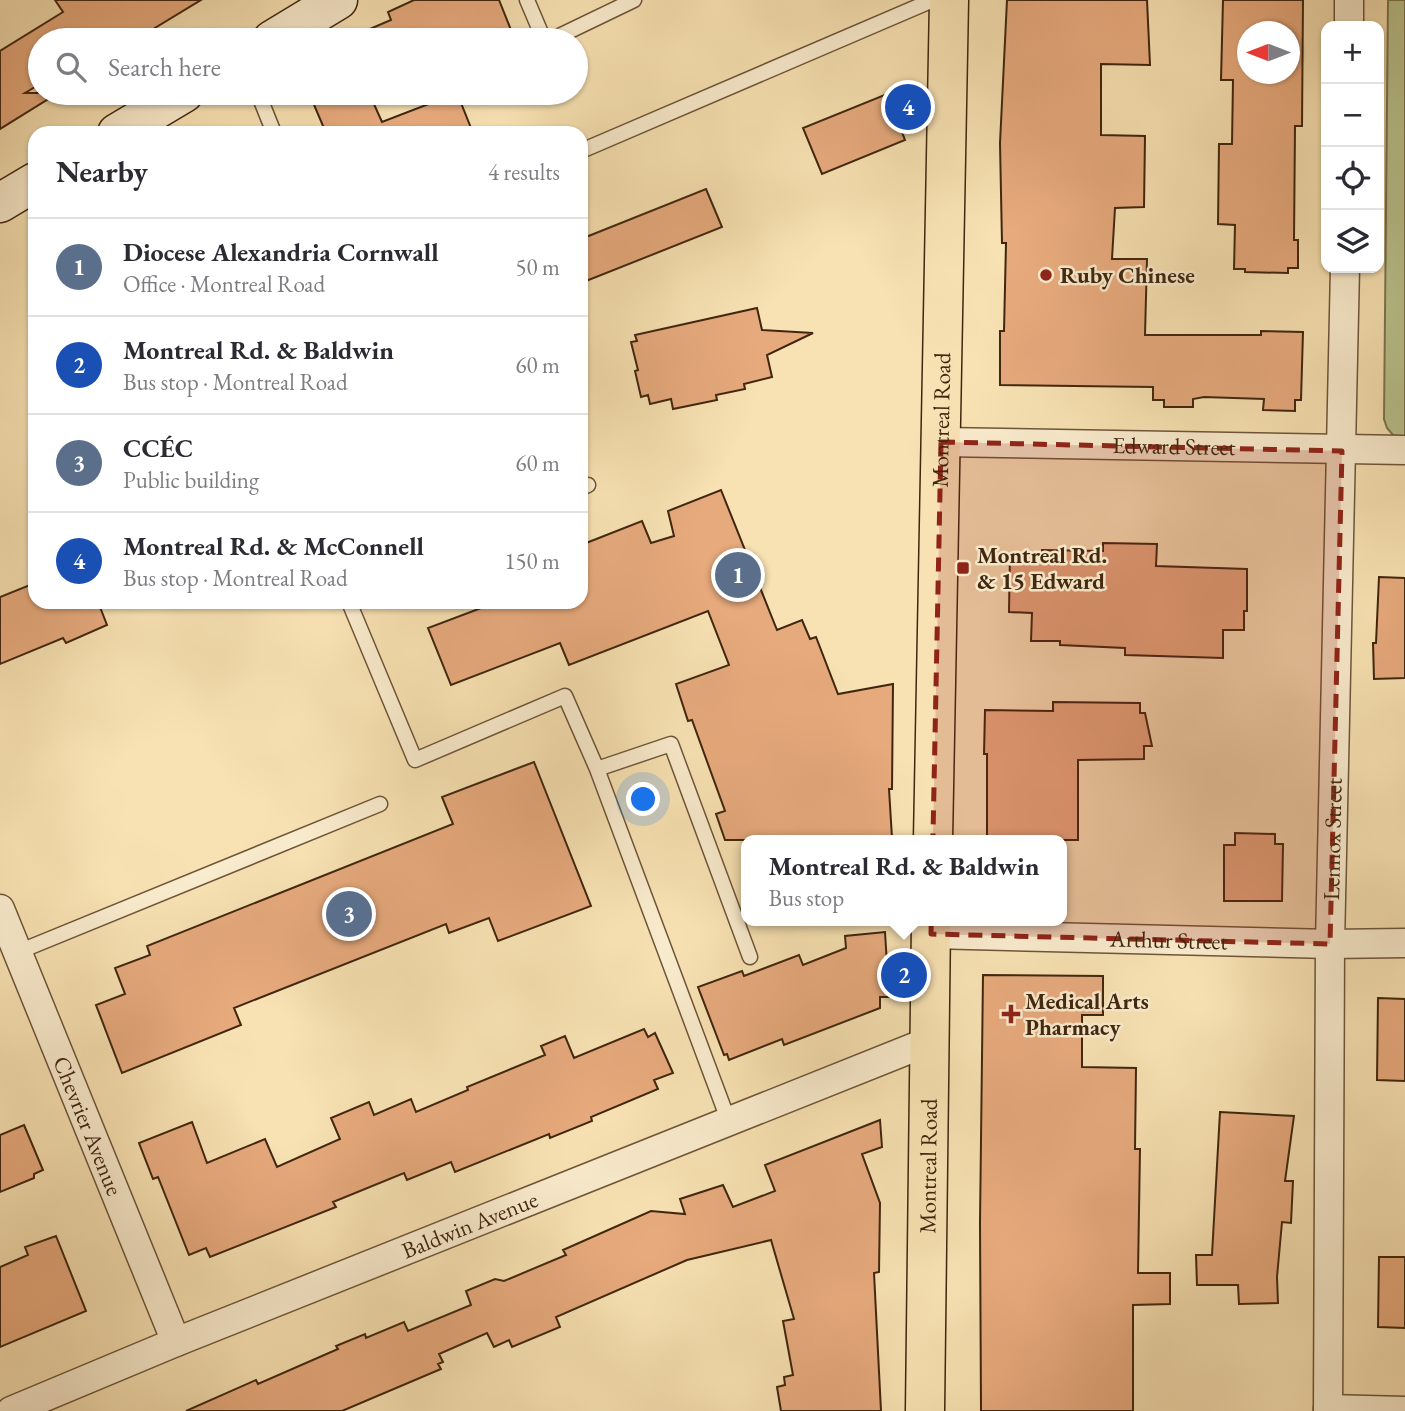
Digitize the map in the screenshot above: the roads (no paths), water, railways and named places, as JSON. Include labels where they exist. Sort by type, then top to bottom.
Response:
[{"type":"main road","points":[[290,21],[338,0]]},
{"type":"main road","name":"Montreal Road","points":[[933,835],[949,0]]},
{"type":"main road","points":[[129,126],[164,105]]},
{"type":"main road","points":[[0,203],[28,186]]},
{"type":"main road","name":"Montreal Road","points":[[925,1411],[931,927]]},
{"type":"street","points":[[1349,0],[1349,21]]},
{"type":"street","name":"Lennox Street","points":[[1328,1410],[1330,944],[1345,273]]},
{"type":"street","name":"Edward Street","points":[[941,442],[1405,450]]},
{"type":"street","name":"Chevrier Avenue","points":[[0,909],[176,1342]]},
{"type":"street","name":"Arthur Street","points":[[931,927],[1330,944],[1405,943]]},
{"type":"street","name":"Baldwin Avenue","points":[[11,1411],[176,1342],[930,1041]]},
{"type":"street","points":[[1328,1410],[1405,1411]]},
{"type":"lane","points":[[527,0],[539,28]]},
{"type":"lane","points":[[576,28],[634,0]]},
{"type":"lane","points":[[588,148],[933,0]]},
{"type":"lane","points":[[263,105],[271,126]]},
{"type":"lane","points":[[352,609],[415,760],[565,696],[597,769],[729,1122]]},
{"type":"lane","points":[[597,769],[671,744],[750,957]]},
{"type":"lane","points":[[18,952],[380,804]]},
{"type":"place","name":"Montreal Rd. & McConnell","points":[[908,107]]},
{"type":"place","name":"Ruby Chinese","points":[[1046,275]]},
{"type":"place","name":"Montreal Rd. & 15 Edward","points":[[963,568]]},
{"type":"place","name":"Diocese Alexandria Cornwall","points":[[738,575]]},
{"type":"place","name":"CCÉC","points":[[349,914]]},
{"type":"place","name":"Montreal Rd. & Baldwin","points":[[904,975]]},
{"type":"place","name":"Medical Arts Pharmacy","points":[[1011,1014]]}]
